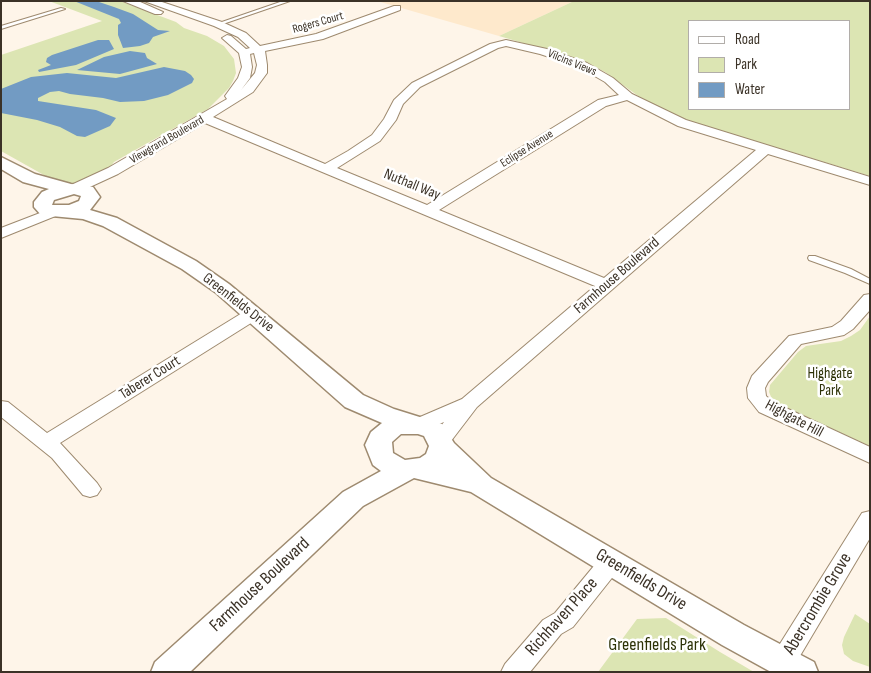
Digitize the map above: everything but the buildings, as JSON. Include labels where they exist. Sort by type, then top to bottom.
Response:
[{"type":"street","points":[[128,1],[155,4],[218,24],[242,35],[259,50]]},
{"type":"street","points":[[155,4],[218,33],[244,52]]},
{"type":"street","name":"Rogers Court","points":[[244,52],[325,35],[397,8]]},
{"type":"street","name":"Vilcins Views","points":[[327,168],[353,154],[376,138],[390,120],[398,103],[416,85],[500,44],[522,45],[567,58],[596,72],[628,96],[682,123],[764,150],[870,181]]},
{"type":"street","name":"Viewgrand Boulevard","points":[[81,193],[113,171],[249,90],[261,73],[262,66],[259,50]]},
{"type":"street","name":"Viewgrand Boulevard","points":[[221,108],[244,78],[247,67],[244,52]]},
{"type":"street","name":"Eclipse Avenue","points":[[429,210],[602,103],[628,96]]},
{"type":"street","name":"Nuthall Way","points":[[204,118],[606,284]]},
{"type":"street","name":"Farmhouse Boulevard","points":[[429,434],[470,402],[764,150]]},
{"type":"street","points":[[1,162],[29,178],[81,193]]},
{"type":"street","points":[[29,178],[51,207]]},
{"type":"street","points":[[51,207],[54,193],[81,193]]},
{"type":"street","points":[[5,232],[51,207],[80,208],[81,193]]},
{"type":"street","name":"Greenfields Drive","points":[[81,193],[110,222]]},
{"type":"street","name":"Greenfields Drive","points":[[51,207],[85,214],[110,222],[189,266],[222,288],[354,400],[429,434],[482,485],[792,667]]},
{"type":"street","name":"Highgate Hill","points":[[870,299],[847,325],[838,331],[796,340],[787,347],[759,380],[756,388],[757,398],[766,407],[870,456]]},
{"type":"street","name":"Taberer Court","points":[[47,442],[253,314]]},
{"type":"street","name":"Greenfields Drive","points":[[354,400],[378,448]]},
{"type":"street","points":[[1,407],[59,453],[90,489]]},
{"type":"street","points":[[393,428],[429,434],[440,454],[426,466],[410,470],[388,464],[378,448],[386,432],[393,428]]},
{"type":"street","name":"Farmhouse Boulevard","points":[[167,672],[353,498],[371,469],[378,448]]},
{"type":"street","name":"Farmhouse Boulevard","points":[[353,498],[410,470]]},
{"type":"street","name":"Greenfields Drive","points":[[410,470],[482,485]]},
{"type":"street","name":"Abercrombie Grove","points":[[792,667],[870,519]]},
{"type":"street","name":"Richhaven Place","points":[[514,672],[552,627],[564,620],[611,562]]},
{"type":"lane","points":[[218,24],[288,1]]},
{"type":"lane","points":[[1,28],[63,9]]},
{"type":"lane","points":[[812,258],[860,276],[870,282]]},
{"type":"shaded area","points":[[377,1],[574,1],[499,36]]},
{"type":"green space","points":[[49,1],[120,1],[176,22],[184,28],[207,36],[224,46],[234,59],[236,73],[233,81],[229,88],[208,109],[114,162],[110,167],[94,176],[76,183],[51,179],[1,151],[1,55],[102,21]]},
{"type":"green space","points":[[574,1],[870,1],[870,176],[686,120],[641,98],[605,72],[584,61],[499,36]]},
{"type":"green space","name":"Highgate Park","points":[[870,316],[870,446],[780,405],[772,399],[769,392],[770,385],[798,352],[806,346],[841,341],[851,336],[860,330]]},
{"type":"green space","points":[[855,614],[870,624],[870,667],[853,661],[844,654],[842,645],[844,637]]},
{"type":"green space","name":"Greenfields Park","points":[[666,618],[754,672],[598,672],[637,619]]},
{"type":"water","points":[[74,1],[96,1],[133,14],[158,30],[170,31],[153,37],[149,43],[123,48],[118,35],[118,25],[121,23],[119,19]]},
{"type":"water","points":[[98,40],[109,40],[114,49],[76,65],[39,72],[38,70],[51,65],[46,62],[47,58],[52,55]]},
{"type":"water","points":[[130,51],[145,53],[147,58],[157,64],[120,74],[77,70],[104,57]]},
{"type":"water","points":[[164,67],[185,71],[194,79],[192,83],[168,95],[144,101],[120,102],[59,91],[50,92],[38,98],[38,101],[96,110],[116,118],[110,126],[85,137],[77,136],[60,127],[37,120],[1,113],[1,89],[31,77],[67,73],[116,78]]}]
